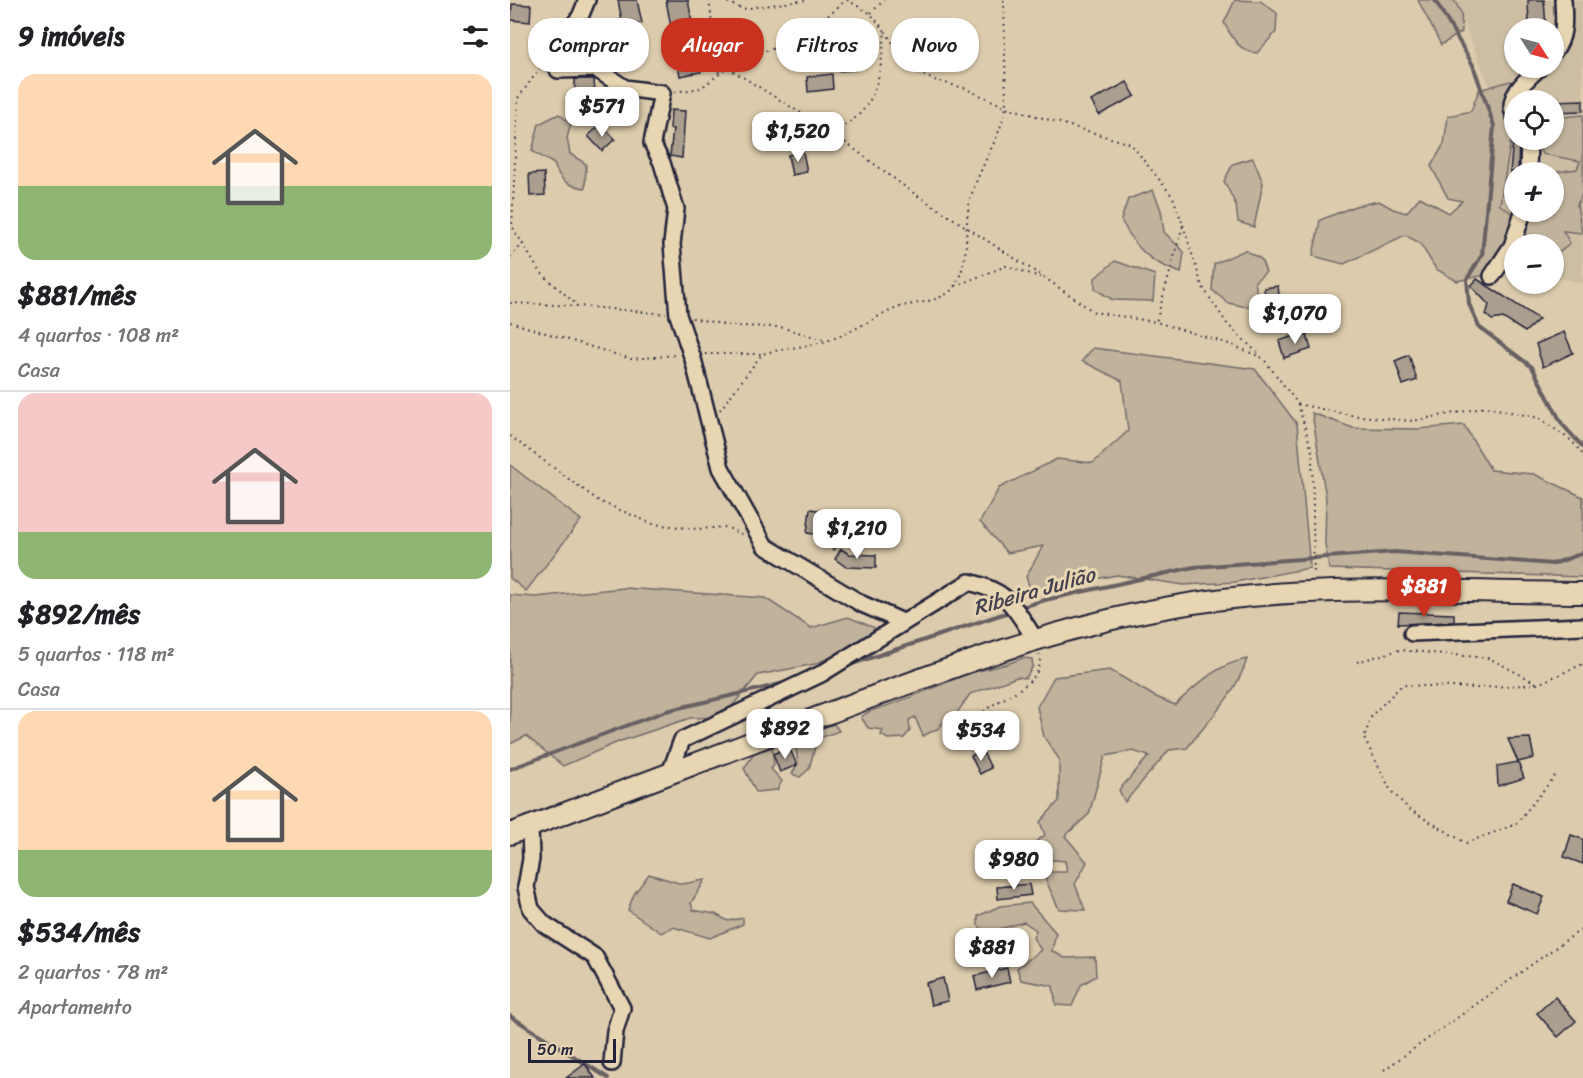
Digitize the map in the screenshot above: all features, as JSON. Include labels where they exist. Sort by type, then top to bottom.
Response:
[{"type":"main road","points":[[510,834],[956,665],[1064,629],[1172,606],[1314,593],[1361,591],[1583,593]]},
{"type":"street","points":[[579,18],[587,0]]},
{"type":"street","points":[[1563,0],[1564,18]]},
{"type":"street","points":[[601,72],[625,88],[662,93],[652,143],[662,163],[676,209],[672,244],[678,315],[691,354],[721,468],[765,546],[862,604],[903,622]]},
{"type":"street","points":[[1519,90],[1528,78]]},
{"type":"street","points":[[1492,276],[1512,246],[1520,222]]},
{"type":"street","points":[[670,773],[682,740],[821,674],[969,582],[993,588],[1011,603],[1035,639]]},
{"type":"street","points":[[1412,633],[1583,626]]},
{"type":"street","points":[[530,826],[531,859],[526,886],[531,909],[544,924],[594,957],[622,1008],[615,1031],[612,1063]]},
{"type":"path","points":[[709,0],[719,74]]},
{"type":"path","points":[[722,0],[742,9],[807,0]]},
{"type":"path","points":[[764,52],[815,27],[847,0],[870,13],[910,69],[934,80],[964,88],[1006,107],[1131,144],[1173,197],[1202,286],[1228,325],[1263,358],[1298,404],[1312,451],[1314,593]]},
{"type":"path","points":[[870,13],[884,0]]},
{"type":"path","points":[[955,286],[966,261],[970,201],[981,167],[1003,123],[1006,107],[1004,0]]},
{"type":"path","points":[[830,131],[850,125],[873,98],[885,31]]},
{"type":"path","points":[[537,72],[518,98],[512,226],[539,271],[579,306]]},
{"type":"path","points":[[662,93],[701,88],[722,72]]},
{"type":"path","points":[[734,72],[830,131],[912,192],[1094,312],[1156,322],[1229,344],[1263,358]]},
{"type":"path","points":[[1156,322],[1183,225]]},
{"type":"path","points":[[510,257],[523,244]]},
{"type":"path","points":[[510,322],[631,360],[691,354],[762,354],[828,341],[901,307],[939,298],[955,286],[1006,266],[1048,280]]},
{"type":"path","points":[[710,431],[723,402],[762,354]]},
{"type":"path","points":[[1298,404],[1350,415],[1412,421],[1487,407],[1539,418],[1572,441],[1583,455]]},
{"type":"path","points":[[510,436],[599,501],[642,520],[653,524],[697,529],[726,527],[765,546]]},
{"type":"path","points":[[974,743],[970,735],[971,725],[985,710],[1014,693],[1034,677],[1041,662],[1035,639]]},
{"type":"path","points":[[1357,662],[1399,650],[1489,658],[1538,684]]},
{"type":"path","points":[[1555,776],[1516,824],[1466,843],[1410,810],[1391,791],[1364,738],[1372,715],[1402,685],[1478,688],[1538,684],[1583,664]]},
{"type":"path","points":[[1384,1070],[1583,928]]},
{"type":"shaded area","points":[[1235,0],[1260,1],[1277,13],[1276,32],[1257,53],[1241,47],[1224,23]]},
{"type":"shaded area","points":[[1418,0],[1454,0],[1461,13],[1462,32],[1441,45]]},
{"type":"shaded area","points":[[1454,0],[1583,0],[1583,283],[1564,279],[1564,234],[1504,234],[1504,268],[1489,265],[1503,118]]},
{"type":"shaded area","points":[[1510,81],[1520,87],[1519,90],[1504,90],[1504,150],[1509,150],[1507,162],[1504,162],[1500,205],[1504,208],[1504,222],[1514,222],[1510,234],[1504,234],[1504,244],[1485,275],[1457,281],[1436,269],[1420,243],[1405,235],[1344,264],[1313,256],[1320,220],[1355,206],[1379,201],[1406,213],[1420,197],[1449,213],[1462,201],[1448,198],[1431,166],[1444,144],[1448,116],[1471,111],[1479,90]]},
{"type":"shaded area","points":[[559,114],[571,124],[567,138],[570,154],[586,164],[585,188],[565,182],[554,164],[532,151],[539,124]]},
{"type":"shaded area","points":[[1583,115],[1583,192],[1577,205],[1582,233],[1563,231],[1570,243],[1564,248],[1564,234],[1522,234],[1526,222],[1564,222],[1564,171],[1577,169],[1580,161],[1542,154],[1540,150],[1564,150],[1564,117]]},
{"type":"shaded area","points":[[1253,158],[1263,183],[1254,227],[1238,222],[1236,205],[1224,181],[1233,164]]},
{"type":"shaded area","points":[[1153,190],[1161,210],[1164,232],[1184,252],[1181,273],[1160,264],[1145,254],[1121,220],[1128,199]]},
{"type":"shaded area","points":[[1245,250],[1261,259],[1266,272],[1255,281],[1257,296],[1247,307],[1228,303],[1212,290],[1214,264]]},
{"type":"shaded area","points":[[1115,261],[1155,275],[1153,301],[1113,300],[1095,289],[1095,278]]},
{"type":"shaded area","points":[[1093,348],[1255,369],[1297,424],[1310,568],[1235,582],[1184,585],[1117,575],[1031,591],[1026,577],[1043,546],[1007,553],[980,522],[999,488],[1057,459],[1093,463],[1128,431],[1122,381],[1082,361]]},
{"type":"shaded area","points":[[1312,413],[1353,428],[1418,429],[1464,425],[1491,470],[1534,474],[1583,497],[1583,577],[1329,569],[1325,544],[1326,498]]},
{"type":"shaded area","points":[[510,465],[581,520],[526,591],[510,578]]},
{"type":"shaded area","points":[[624,588],[765,598],[811,628],[848,617],[875,628],[866,642],[815,664],[758,675],[723,717],[690,718],[618,742],[563,766],[526,736],[510,744],[510,595],[535,597]]},
{"type":"shaded area","points":[[1022,658],[1032,659],[1033,666],[1026,678],[1017,677],[970,694],[957,713],[946,718],[939,728],[923,736],[915,717],[909,720],[910,731],[904,738],[888,739],[881,735],[883,730],[868,728],[861,717],[870,711],[907,699],[968,674]]},
{"type":"shaded area","points":[[1247,659],[1229,695],[1187,748],[1169,750],[1125,802],[1119,790],[1149,756],[1133,751],[1105,756],[1089,814],[1065,836],[1087,862],[1075,884],[1085,910],[1059,909],[1042,872],[1067,872],[1065,861],[1035,858],[1031,845],[1045,835],[1040,822],[1059,801],[1059,759],[1044,737],[1037,707],[1054,677],[1110,670],[1154,696],[1175,705],[1217,670]]},
{"type":"shaded area","points":[[834,724],[839,731],[817,739],[809,769],[800,777],[792,774],[798,763],[795,742],[801,735]]},
{"type":"shaded area","points":[[772,746],[774,765],[771,769],[782,781],[777,790],[756,792],[744,768],[757,750]]},
{"type":"shaded area","points":[[649,874],[682,884],[705,880],[691,903],[693,910],[715,914],[728,921],[743,918],[743,924],[710,938],[673,927],[661,933],[628,910],[634,894]]},
{"type":"shaded area","points":[[1030,903],[1056,933],[1052,951],[1065,958],[1095,957],[1096,976],[1081,985],[1072,1006],[1056,1005],[1053,986],[1021,980],[1017,968],[1041,950],[1033,938],[1036,930],[1024,922],[986,933],[978,925],[978,916],[1000,906]]},
{"type":"building","points":[[618,0],[637,0],[641,18],[621,18]]},
{"type":"building","points":[[666,0],[688,0],[691,18],[669,18]]},
{"type":"building","points":[[1528,0],[1544,0],[1545,18],[1529,18]]},
{"type":"building","points":[[512,4],[531,5],[528,22],[511,20]]},
{"type":"building","points":[[679,72],[701,72],[680,76]]},
{"type":"building","points":[[832,74],[833,89],[808,92],[807,77]]},
{"type":"building","points":[[575,79],[594,79],[595,96],[598,97],[595,110],[575,106]]},
{"type":"building","points":[[1127,82],[1135,96],[1099,115],[1091,101]]},
{"type":"building","points":[[1583,100],[1583,111],[1564,112],[1564,101]]},
{"type":"building","points":[[671,110],[685,111],[682,158],[670,156],[673,129],[670,129]]},
{"type":"building","points":[[601,124],[615,139],[602,151],[588,136]]},
{"type":"building","points":[[1512,150],[1519,150],[1518,162],[1511,162]]},
{"type":"building","points":[[803,152],[807,172],[792,175],[788,155]]},
{"type":"building","points":[[544,173],[545,195],[530,196],[529,174]]},
{"type":"building","points":[[1477,279],[1539,319],[1525,332],[1503,318],[1492,320],[1486,315],[1489,305],[1471,286]]},
{"type":"building","points":[[1278,286],[1280,303],[1266,305],[1264,288]]},
{"type":"building","points":[[1306,332],[1311,349],[1284,358],[1279,341]]},
{"type":"building","points":[[1564,332],[1573,353],[1543,367],[1536,344]]},
{"type":"building","points":[[1409,355],[1417,380],[1403,385],[1395,361]]},
{"type":"building","points":[[810,509],[826,511],[824,524],[843,540],[834,550],[814,534],[807,533]]},
{"type":"building","points":[[841,549],[849,554],[876,555],[876,568],[846,567],[835,559]]},
{"type":"building","points":[[1399,612],[1454,614],[1454,622],[1398,624]]},
{"type":"building","points":[[1530,738],[1534,758],[1518,762],[1508,739]]},
{"type":"building","points":[[789,747],[797,765],[780,772],[773,754]]},
{"type":"building","points":[[982,750],[991,768],[980,774],[971,756]]},
{"type":"building","points":[[1518,762],[1524,778],[1498,786],[1497,766]]},
{"type":"building","points":[[1571,835],[1583,839],[1583,864],[1564,857]]},
{"type":"building","points":[[1029,884],[1031,895],[998,899],[997,887]]},
{"type":"building","points":[[1513,884],[1544,897],[1537,914],[1506,901]]},
{"type":"building","points":[[1007,968],[1010,982],[977,990],[974,976]]},
{"type":"building","points":[[943,978],[948,1001],[931,1005],[926,983]]},
{"type":"building","points":[[1555,997],[1576,1021],[1558,1037],[1537,1013]]},
{"type":"building","points":[[585,1064],[595,1078],[566,1078]]},
{"type":"waterway","points":[[1435,0],[1473,65],[1494,126],[1482,255],[1467,279],[1469,304],[1479,327],[1532,367],[1562,424],[1583,447]]},
{"type":"waterway","name":"Ribeira Julião","points":[[1019,608],[1045,600],[1194,567],[1395,552],[1553,564],[1583,553]]},
{"type":"waterway","name":"Ribeira Julião","points":[[846,666],[1012,611]]},
{"type":"waterway","name":"Ribeira Julião","points":[[510,769],[666,711],[789,682]]},
{"type":"waterway","points":[[510,1016],[608,1078]]}]
